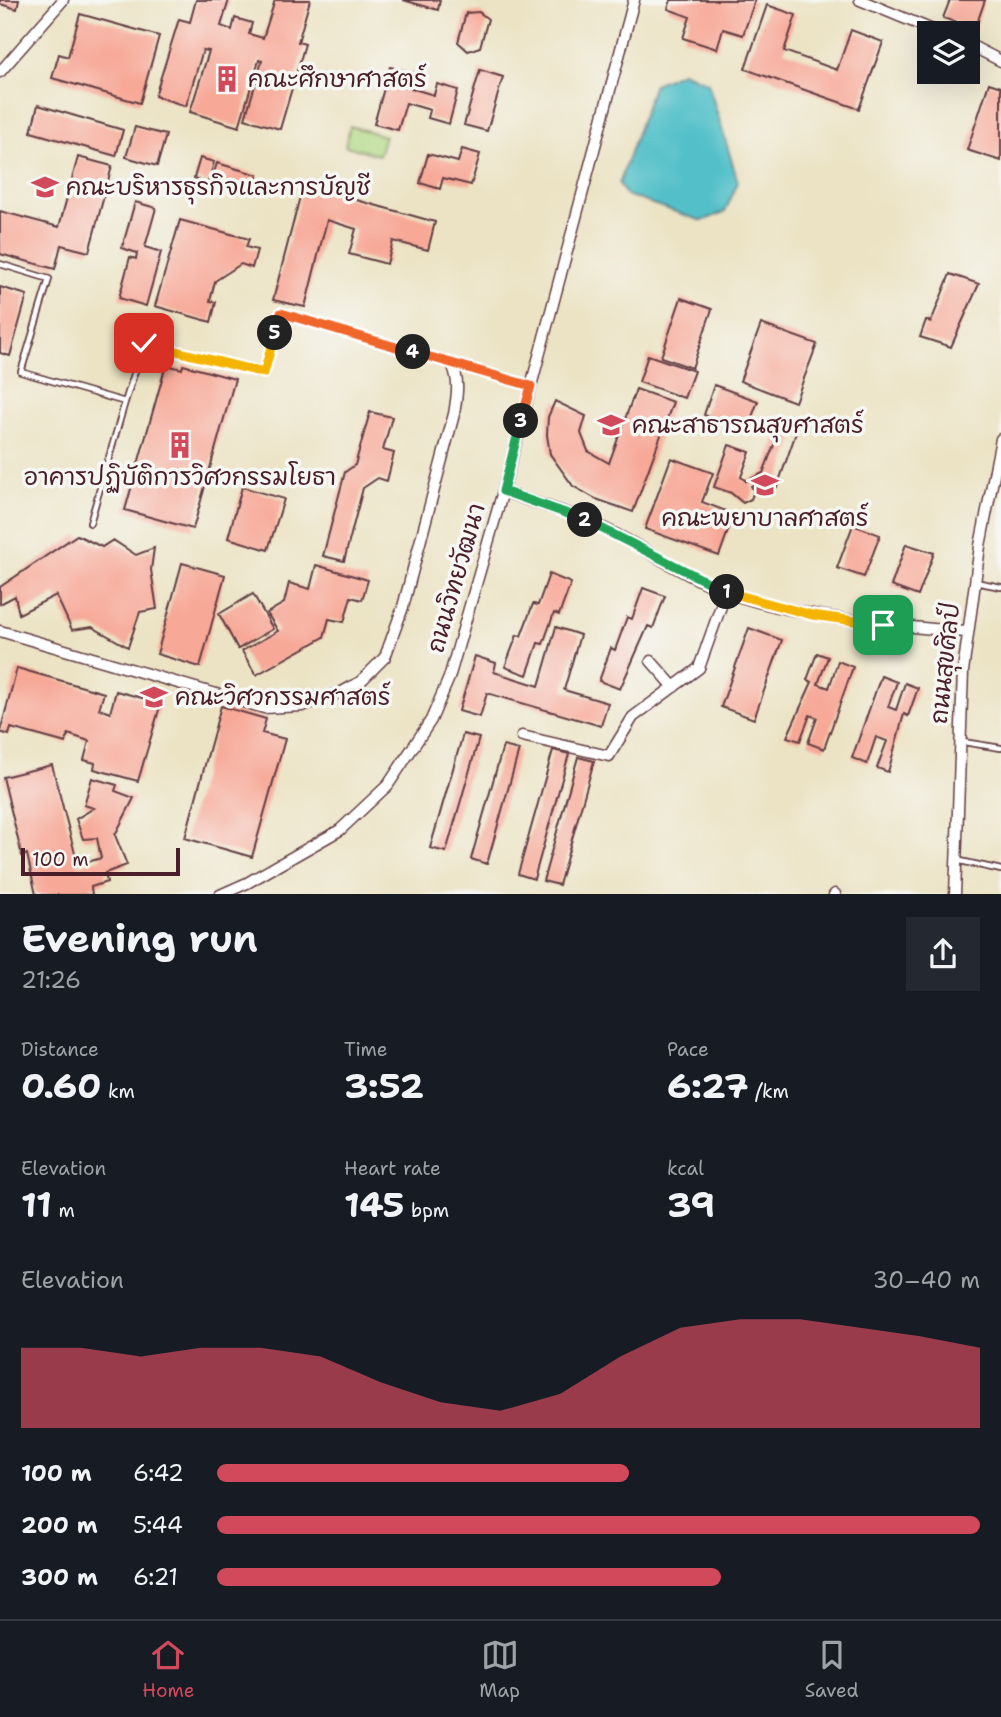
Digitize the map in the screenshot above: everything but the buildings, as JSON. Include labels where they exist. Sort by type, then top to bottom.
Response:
[{"type":"street","points":[[0,72],[63,0]]},
{"type":"street","name":"ถนนวิทยวัฒนา","points":[[220,894],[247,883],[340,830],[374,800],[403,766],[431,720],[449,678],[503,491],[634,0]]},
{"type":"street","points":[[860,0],[917,24]]},
{"type":"street","points":[[980,48],[1001,52]]},
{"type":"street","points":[[980,50],[1001,61]]},
{"type":"street","points":[[0,631],[264,708],[302,706],[360,682],[385,657],[403,607],[456,403],[457,375],[452,364]]},
{"type":"street","name":"ถนนสุขศิลป์","points":[[955,894],[958,741],[967,632],[1001,439]]},
{"type":"street","points":[[503,491],[590,522],[726,592],[812,615],[883,625],[967,632]]},
{"type":"street","points":[[522,736],[609,756],[633,717],[699,668],[726,592]]},
{"type":"street","points":[[651,661],[674,687]]},
{"type":"lane","points":[[0,264],[49,279],[21,372],[125,402]]},
{"type":"lane","points":[[90,523],[144,343],[264,373],[281,313],[531,386]]},
{"type":"lane","points":[[974,582],[1001,587]]},
{"type":"lane","points":[[958,741],[1001,748]]},
{"type":"lane","points":[[955,860],[1001,870]]},
{"type":"green space","points":[[350,126],[385,136],[379,155],[345,146]]},
{"type":"water","points":[[682,72],[708,83],[738,182],[725,212],[702,221],[626,195],[619,184],[654,84]]},
{"type":"place","name":"คณะศึกษาศาสตร์","points":[[227,79]]},
{"type":"place","name":"คณะบริหารธุรกิจและการบัญชี","points":[[45,187]]},
{"type":"place","name":"คณะสาธารณสุขศาสตร์","points":[[611,425]]},
{"type":"place","name":"อาคารปฏิบัติการวิศวกรรมโยธา","points":[[180,445]]},
{"type":"place","name":"คณะพยาบาลศาสตร์","points":[[765,485]]},
{"type":"place","name":"คณะวิศวกรรมศาสตร์","points":[[154,697]]},
{"type":"route","points":[[144,343],[264,373],[281,313],[531,386],[503,491],[590,522],[678,570],[743,598],[812,615],[883,625]]}]
